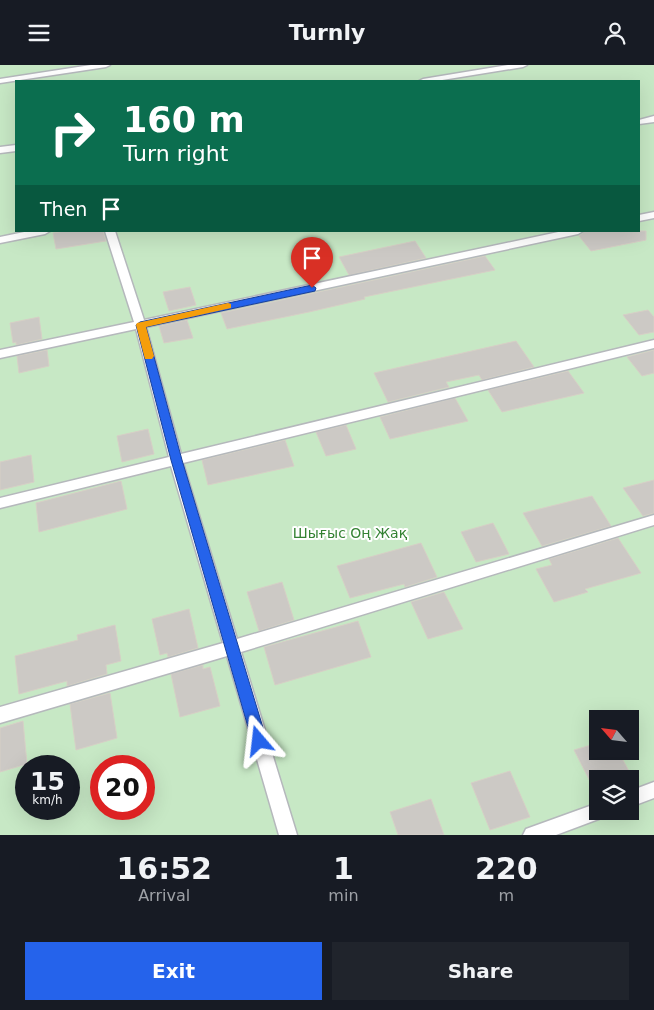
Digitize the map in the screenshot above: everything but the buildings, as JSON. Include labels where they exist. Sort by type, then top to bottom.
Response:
[{"type":"lane","points":[[0,81],[63,68],[106,65]]},
{"type":"lane","points":[[429,80],[523,65]]},
{"type":"lane","points":[[63,68],[67,80]]},
{"type":"lane","points":[[640,122],[654,119]]},
{"type":"lane","points":[[0,151],[15,148]]},
{"type":"lane","points":[[640,218],[654,215]]},
{"type":"lane","points":[[0,239],[39,232]]},
{"type":"lane","points":[[110,232],[140,325],[176,460],[288,835]]},
{"type":"lane","points":[[0,355],[573,232]]},
{"type":"lane","points":[[0,503],[654,344]]},
{"type":"lane","points":[[0,715],[231,648],[654,520]]},
{"type":"lane","points":[[639,796],[654,790]]},
{"type":"lane","points":[[532,835],[589,814]]},
{"type":"green space","name":"Шығыс Оң Жақ","points":[[0,65],[654,65],[654,835],[0,835]]},
{"type":"slow traffic","points":[[149,356],[140,325],[228,306]]},
{"type":"route","points":[[259,741],[176,460],[140,325],[312,288]]}]
